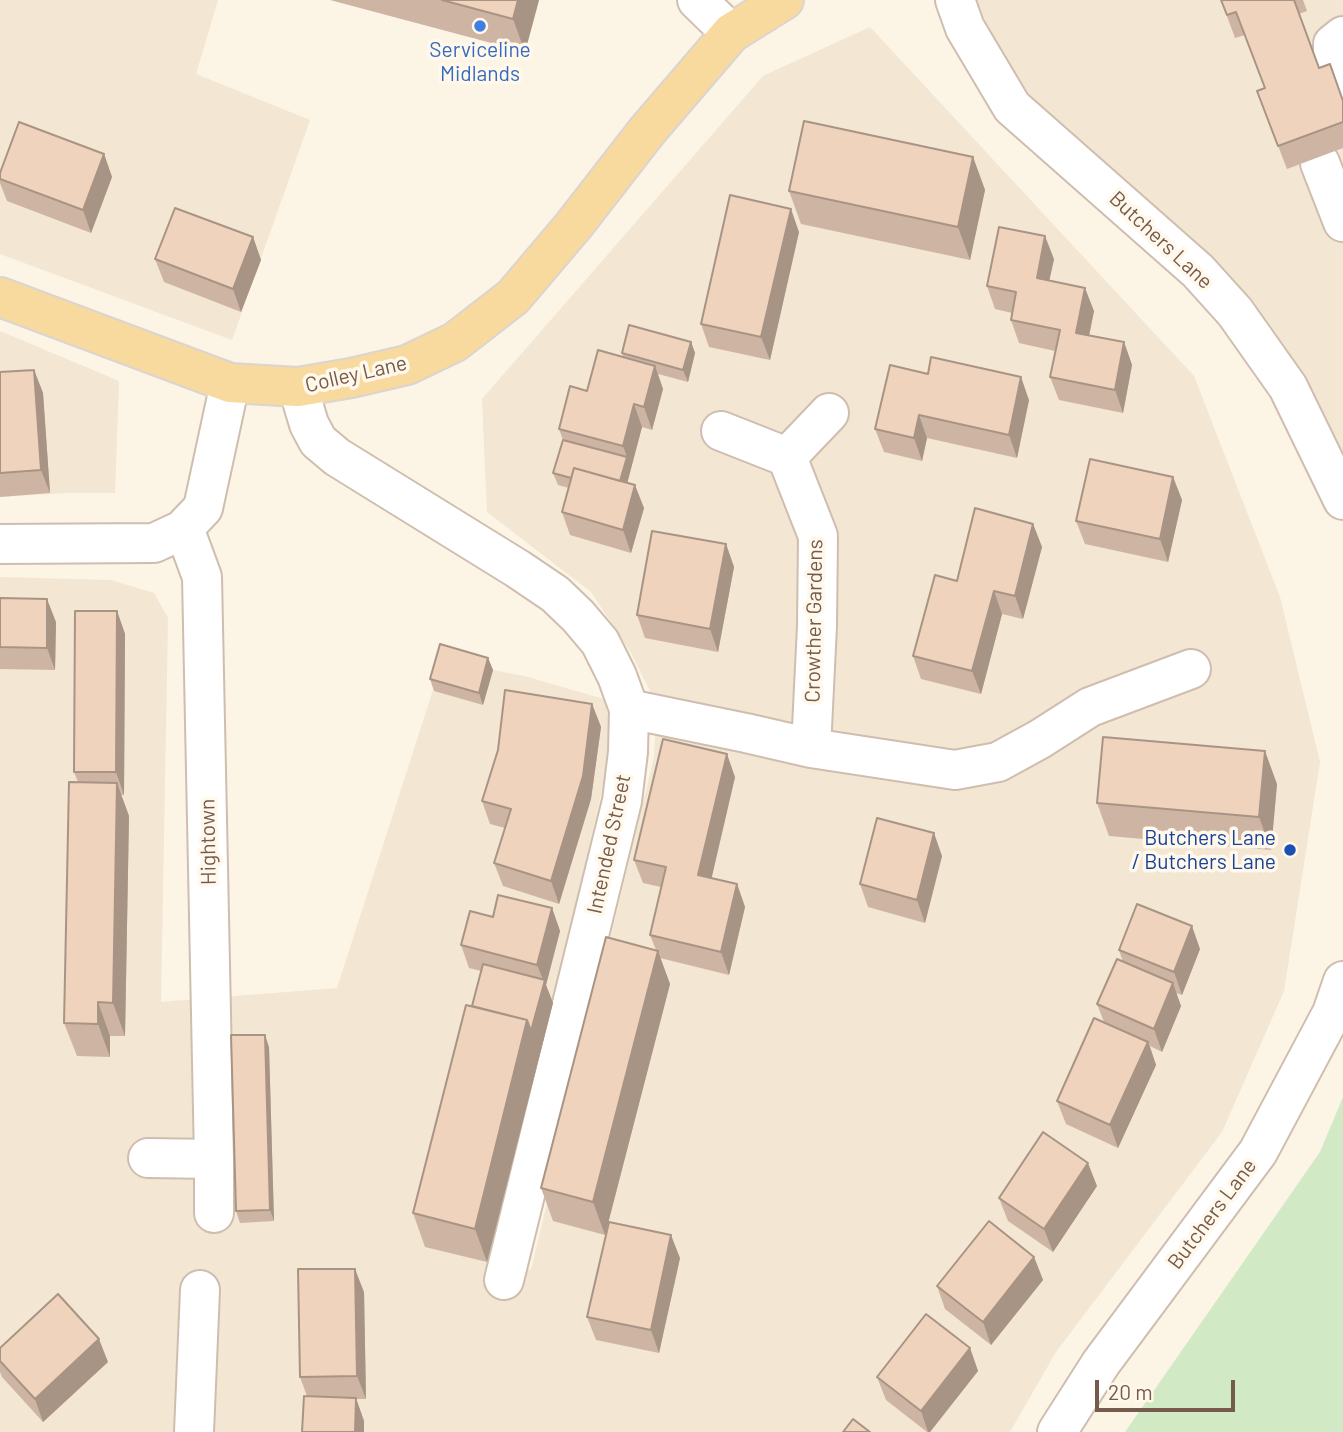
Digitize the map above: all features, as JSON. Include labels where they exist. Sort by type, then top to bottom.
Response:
[{"type":"main road","name":"Colley Lane","points":[[0,297],[230,383],[298,387],[407,365],[455,342],[513,297],[574,225],[647,131],[731,33],[784,0]]},
{"type":"street","points":[[697,0],[731,33]]},
{"type":"street","name":"Butchers Lane","points":[[955,0],[965,28],[1012,107],[1198,271],[1235,312],[1288,387],[1343,500]]},
{"type":"street","points":[[1343,36],[1333,44],[1333,53],[1343,81]]},
{"type":"street","points":[[1320,163],[1342,219]]},
{"type":"street","points":[[0,544],[154,543],[184,528],[203,508],[230,383]]},
{"type":"street","name":"Intended Street","points":[[298,387],[309,424],[318,441],[337,457],[518,569],[555,594],[578,616],[600,642],[629,709],[628,752],[622,801],[505,1280]]},
{"type":"street","points":[[721,431],[787,457],[829,413]]},
{"type":"street","name":"Crowther Gardens","points":[[787,457],[818,536],[811,748]]},
{"type":"street","name":"Hightown","points":[[184,528],[202,578],[214,1213]]},
{"type":"street","points":[[629,709],[811,748],[955,770],[998,762],[1090,707],[1191,669]]},
{"type":"street","name":"Butchers Lane","points":[[1057,1432],[1101,1363],[1258,1152],[1332,1013],[1343,981]]},
{"type":"street","points":[[148,1158],[214,1159]]},
{"type":"street","points":[[194,1432],[200,1290]]},
{"type":"shaded area","points":[[0,0],[218,0],[196,74],[310,120],[232,340],[0,254]]},
{"type":"shaded area","points":[[966,0],[1343,0],[1343,452],[1303,380],[1254,303],[1221,271],[1019,101]]},
{"type":"shaded area","points":[[870,27],[1194,376],[1280,597],[1320,762],[1284,991],[1222,1132],[1056,1352],[1010,1432],[0,1432],[0,577],[111,580],[154,593],[168,618],[161,1002],[337,988],[444,656],[604,699],[614,738],[553,1003],[487,1261],[531,1270],[654,757],[657,705],[631,653],[591,592],[487,512],[482,399],[763,76]]},
{"type":"shaded area","points":[[0,331],[119,381],[115,493],[0,497]]},
{"type":"green space","points":[[1343,1097],[1343,1432],[1125,1432],[1320,1152]]},
{"type":"building","points":[[442,0],[518,0],[513,19]]},
{"type":"building","points":[[1221,0],[1294,0],[1319,68],[1330,64],[1343,101],[1343,122],[1278,146],[1257,91],[1265,88],[1236,12],[1227,15]]},
{"type":"building","points":[[804,121],[973,157],[958,227],[789,191]]},
{"type":"building","points":[[19,122],[104,154],[83,210],[0,179]]},
{"type":"building","points":[[730,195],[791,209],[761,337],[701,324]]},
{"type":"building","points":[[175,208],[253,237],[233,289],[155,259]]},
{"type":"building","points":[[999,227],[1045,236],[1037,278],[1085,288],[1076,333],[1124,342],[1115,390],[1050,377],[1060,330],[1011,320],[1016,292],[987,286]]},
{"type":"building","points":[[629,325],[691,342],[683,370],[622,353]]},
{"type":"building","points":[[598,350],[655,366],[644,407],[634,404],[623,446],[559,429],[570,386],[587,391]]},
{"type":"building","points":[[931,357],[1021,377],[1009,435],[919,415],[914,438],[875,429],[890,365],[928,374]]},
{"type":"building","points":[[34,370],[41,470],[0,473],[0,372]]},
{"type":"building","points":[[563,440],[627,457],[620,481],[574,468],[571,478],[553,473]]},
{"type":"building","points":[[1090,459],[1173,477],[1160,539],[1076,521]]},
{"type":"building","points":[[574,468],[635,485],[623,530],[562,512]]},
{"type":"building","points":[[975,508],[1033,524],[1015,596],[994,591],[972,671],[913,656],[935,575],[957,581]]},
{"type":"building","points":[[652,531],[726,544],[710,629],[637,615]]},
{"type":"building","points":[[0,598],[47,599],[47,648],[0,647]]},
{"type":"building","points":[[75,611],[117,611],[116,772],[74,772]]},
{"type":"building","points":[[440,644],[488,658],[479,693],[430,679]]},
{"type":"building","points":[[505,690],[592,704],[583,776],[551,881],[494,863],[511,809],[482,801],[498,750]]},
{"type":"building","points":[[1103,737],[1265,751],[1259,817],[1097,803]]},
{"type":"building","points":[[663,739],[727,754],[698,875],[737,884],[721,952],[650,935],[666,867],[634,860]]},
{"type":"building","points":[[69,782],[117,783],[113,1003],[98,1002],[98,1024],[64,1023]]},
{"type":"building","points":[[877,818],[934,833],[917,900],[860,884]]},
{"type":"building","points":[[498,895],[552,908],[537,965],[461,945],[470,911],[493,917]]},
{"type":"building","points":[[1137,904],[1192,926],[1174,972],[1119,950]]},
{"type":"building","points":[[606,937],[658,951],[593,1202],[541,1188]]},
{"type":"building","points":[[1117,959],[1173,983],[1154,1029],[1097,1004]]},
{"type":"building","points":[[483,964],[545,980],[531,1031],[527,1020],[472,1006]]},
{"type":"building","points":[[466,1005],[527,1020],[475,1229],[413,1213]]},
{"type":"building","points":[[1094,1018],[1148,1042],[1110,1125],[1057,1101]]},
{"type":"building","points":[[231,1035],[265,1035],[270,1210],[236,1211]]},
{"type":"building","points":[[1043,1132],[1088,1163],[1044,1229],[999,1198]]},
{"type":"building","points":[[989,1221],[1034,1257],[983,1322],[937,1286]]},
{"type":"building","points":[[609,1222],[671,1235],[651,1330],[587,1317]]},
{"type":"building","points":[[298,1269],[355,1269],[357,1376],[300,1377]]},
{"type":"building","points":[[58,1294],[99,1339],[35,1399],[0,1361],[0,1348]]},
{"type":"building","points":[[926,1314],[970,1348],[921,1411],[877,1377]]},
{"type":"building","points":[[304,1396],[356,1398],[355,1432],[302,1432]]},
{"type":"building","points":[[853,1419],[870,1432],[843,1432]]},
{"type":"place","name":"Serviceline Midlands","points":[[480,26]]},
{"type":"place","name":"Butchers Lane / Butchers Lane","points":[[1290,850]]}]
